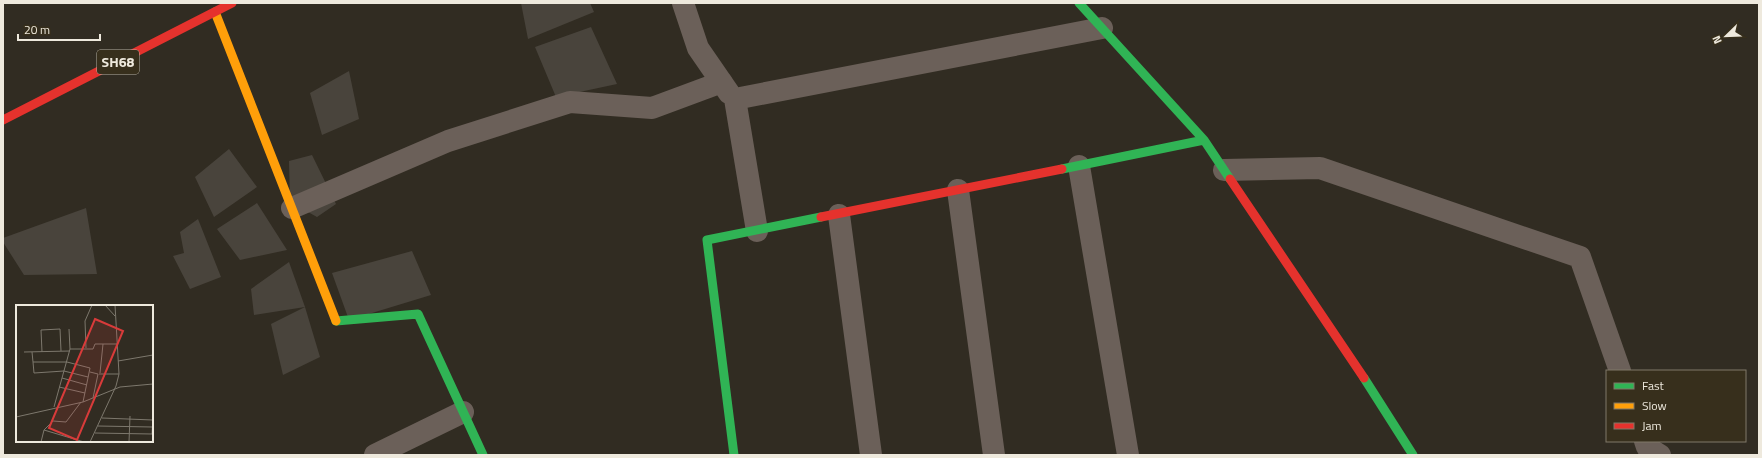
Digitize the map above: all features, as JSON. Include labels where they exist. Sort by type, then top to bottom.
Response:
[{"type":"street","name":"SH68","points":[[3,120],[232,3]]},
{"type":"street","points":[[683,3],[698,48],[735,102],[757,231]]},
{"type":"street","points":[[1079,3],[1204,140],[1413,455]]},
{"type":"street","points":[[215,12],[336,321],[418,314],[483,455]]},
{"type":"street","points":[[735,102],[735,99],[1102,28]]},
{"type":"street","points":[[292,208],[448,141],[570,102],[652,108],[722,82]]},
{"type":"street","points":[[734,455],[707,240],[839,215],[1204,140]]},
{"type":"street","points":[[1079,166],[1128,455]]},
{"type":"street","points":[[1224,170],[1320,168],[1580,258],[1620,370]]},
{"type":"street","points":[[958,190],[994,455]]},
{"type":"street","points":[[839,215],[871,455]]},
{"type":"street","points":[[375,455],[464,412]]},
{"type":"street","points":[[1645,442],[1647,447],[1660,455]]},
{"type":"building","points":[[521,3],[590,3],[594,12],[528,39]]},
{"type":"building","points":[[591,27],[617,84],[556,97],[535,47]]},
{"type":"building","points":[[349,71],[359,119],[322,135],[310,93]]},
{"type":"building","points":[[229,149],[257,187],[214,217],[195,177]]},
{"type":"building","points":[[312,155],[336,204],[317,217],[290,202],[289,161]]},
{"type":"building","points":[[257,203],[287,250],[240,260],[217,229]]},
{"type":"building","points":[[86,208],[97,274],[24,275],[3,242],[3,238]]},
{"type":"building","points":[[198,219],[221,277],[190,289],[173,256],[184,253],[180,232]]},
{"type":"building","points":[[412,251],[431,295],[349,320],[332,273]]},
{"type":"building","points":[[289,262],[305,307],[254,315],[251,289]]},
{"type":"building","points":[[305,307],[320,357],[283,375],[271,324]]},
{"type":"traffic: fast","points":[[1079,3],[1204,140],[1230,179]]},
{"type":"traffic: fast","points":[[1062,169],[1204,140]]},
{"type":"traffic: fast","points":[[734,455],[707,240],[821,217]]},
{"type":"traffic: fast","points":[[336,321],[418,314],[483,455]]},
{"type":"traffic: fast","points":[[1364,378],[1413,455]]},
{"type":"traffic: slow","points":[[215,12],[336,321]]},
{"type":"traffic: jam","points":[[3,120],[232,3]]},
{"type":"traffic: jam","points":[[821,217],[1062,169]]},
{"type":"traffic: jam","points":[[1230,179],[1364,378]]}]
